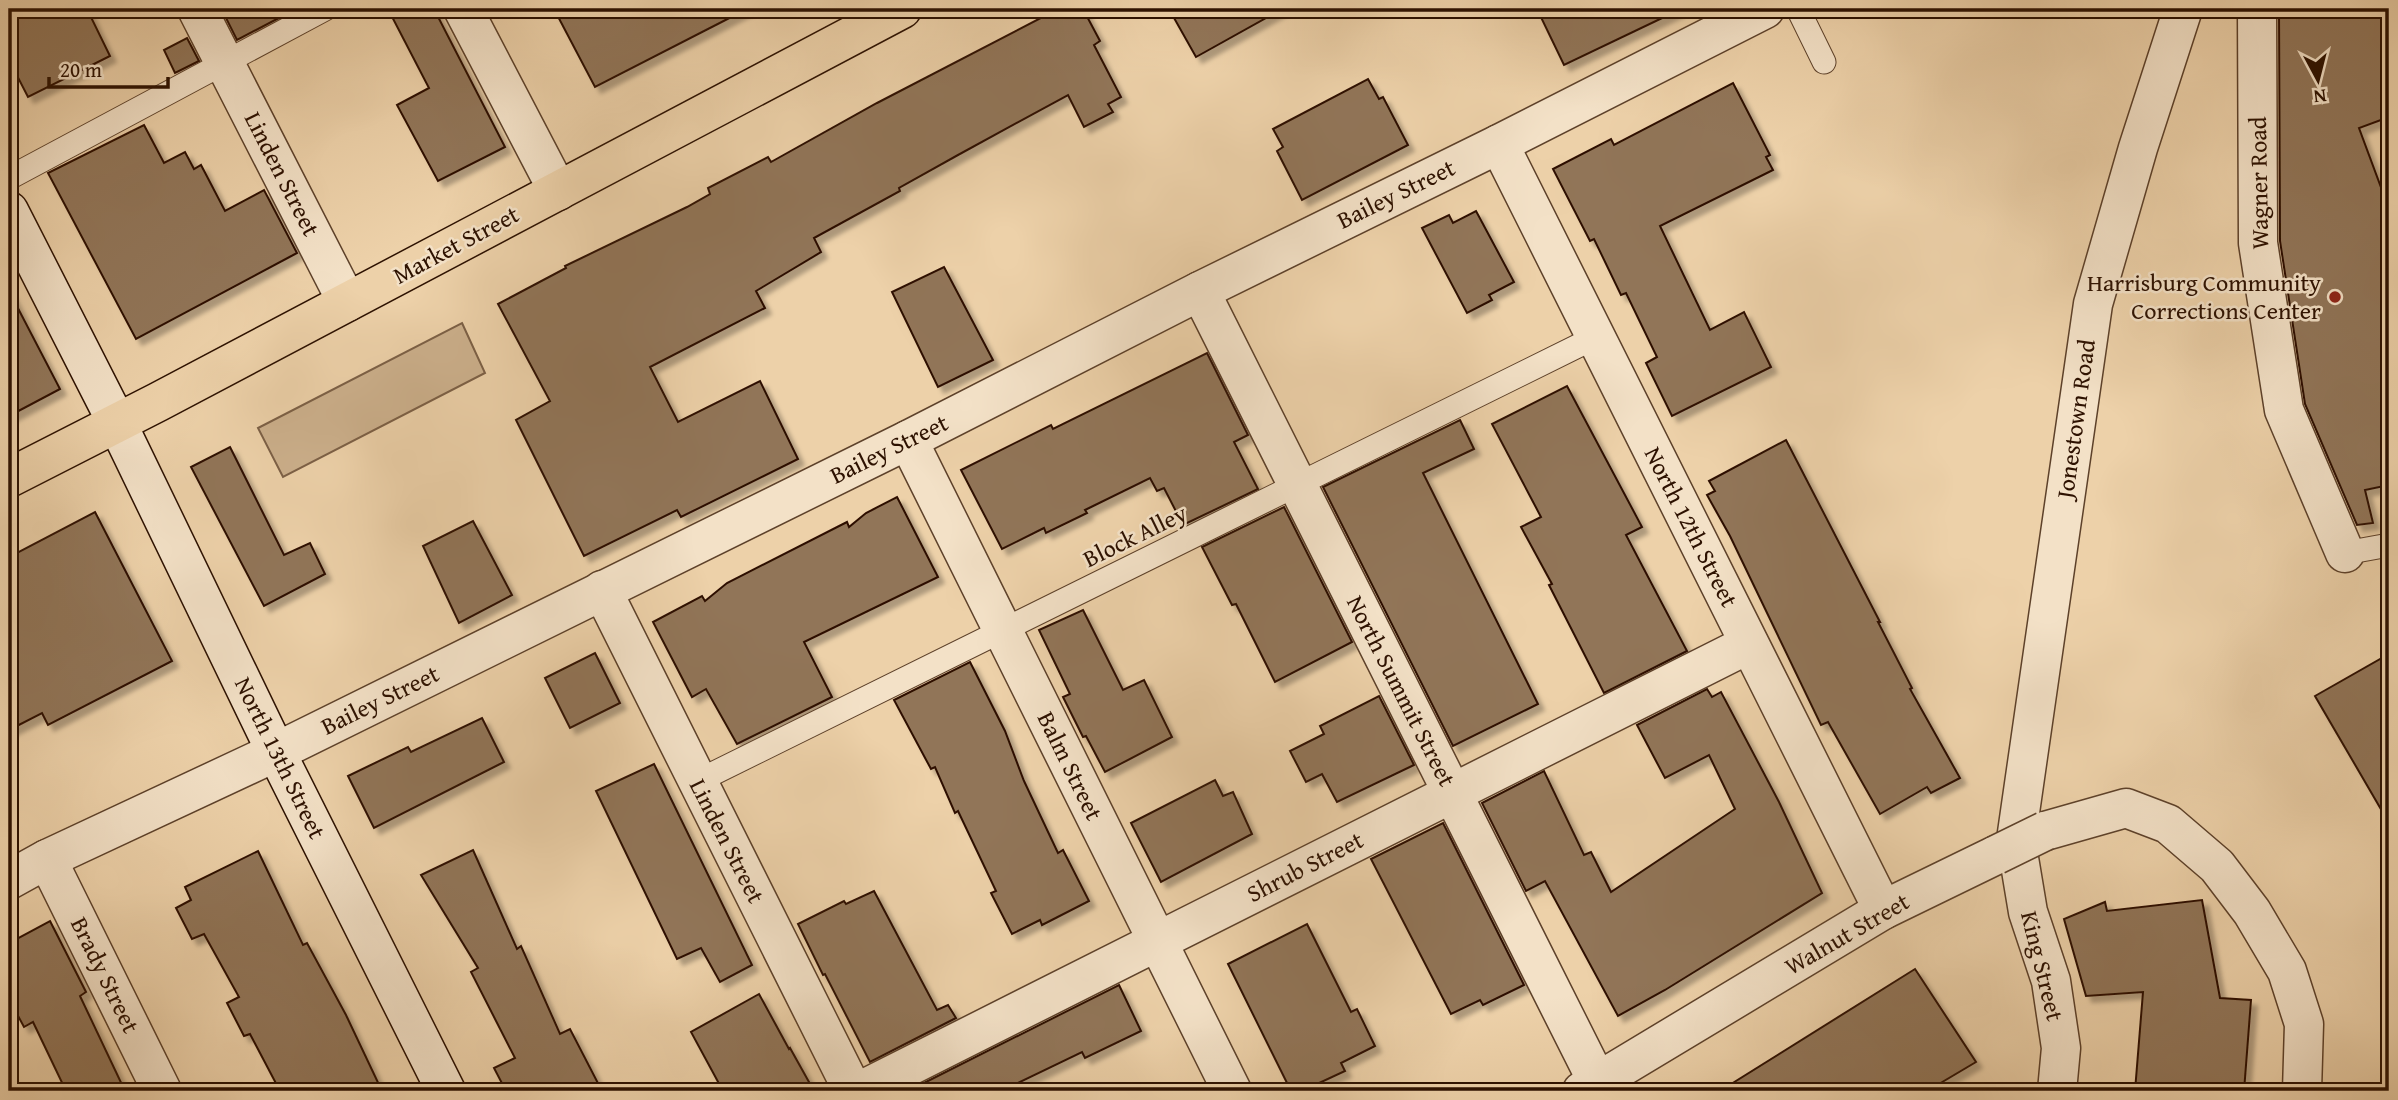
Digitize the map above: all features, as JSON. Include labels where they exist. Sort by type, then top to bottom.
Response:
[{"type":"main road","name":"Market Street","points":[[9,478],[902,9]]},
{"type":"street","name":"Linden Street","points":[[197,9],[348,302]]},
{"type":"street","points":[[463,9],[558,191]]},
{"type":"street","name":"Bailey Street","points":[[9,880],[47,859],[276,752],[908,440],[1765,9]]},
{"type":"street","name":"Jonestown Road","points":[[2019,842],[2093,304],[2138,148],[2183,9]]},
{"type":"street","name":"Wagner Road","points":[[2258,9],[2258,243],[2284,410],[2345,553]]},
{"type":"street","name":"North 12th Street","points":[[1499,144],[1883,910]]},
{"type":"street","name":"North 13th Street","points":[[9,211],[117,423],[276,752],[446,1091]]},
{"type":"street","name":"North Summit Street","points":[[1200,291],[1452,793],[1594,1088]]},
{"type":"street","name":"Balm Street","points":[[908,440],[1232,1091]]},
{"type":"street","name":"Linden Street","points":[[602,590],[853,1091]]},
{"type":"street","name":"Shrub Street","points":[[860,1091],[1749,644]]},
{"type":"street","name":"Walnut Street","points":[[1594,1088],[1883,910],[2019,842],[2126,808],[2168,824],[2217,866],[2252,912],[2287,971],[2304,1024],[2302,1091]]},
{"type":"street","name":"King Street","points":[[2019,842],[2028,912],[2051,981],[2061,1048],[2057,1091]]},
{"type":"street","name":"Brady Street","points":[[47,859],[162,1091]]},
{"type":"lane","points":[[9,178],[325,9]]},
{"type":"lane","points":[[1798,9],[1824,62]]},
{"type":"lane","name":"Block Alley","points":[[698,781],[1596,337]]},
{"type":"lane","points":[[2345,553],[2389,545]]},
{"type":"shaded area","points":[[462,323],[485,373],[283,477],[258,428]]},
{"type":"building","points":[[9,9],[87,9],[110,56],[28,97],[9,60]]},
{"type":"building","points":[[244,9],[296,9],[237,40],[226,18]]},
{"type":"building","points":[[388,9],[434,9],[505,147],[438,181],[397,105],[429,88]]},
{"type":"building","points":[[554,9],[747,9],[595,87]]},
{"type":"building","points":[[1058,9],[1083,9],[1100,41],[1094,45],[1121,97],[1108,104],[1113,112],[1084,127],[1068,95],[958,155],[899,188],[900,191],[814,238],[821,252],[756,291],[765,308],[650,367],[678,422],[760,381],[798,459],[681,517],[677,510],[584,556],[516,420],[550,401],[498,304],[566,268],[565,266],[687,207],[710,194],[708,188],[768,157],[771,162],[877,103]]},
{"type":"building","points":[[1169,9],[1282,9],[1196,57]]},
{"type":"building","points":[[1537,9],[1681,9],[1564,65]]},
{"type":"building","name":"Harrisburg Community Corrections Center","points":[[2279,9],[2389,9],[2389,117],[2359,128],[2389,209],[2389,485],[2365,490],[2373,523],[2357,525],[2305,404],[2280,241]]},
{"type":"building","points":[[187,38],[199,61],[175,73],[164,50]]},
{"type":"building","points":[[1368,79],[1379,99],[1383,97],[1408,145],[1302,200],[1277,151],[1283,147],[1273,129]]},
{"type":"building","points":[[1733,83],[1770,155],[1766,157],[1773,170],[1660,226],[1710,330],[1744,312],[1771,367],[1672,416],[1646,363],[1657,357],[1626,293],[1621,295],[1594,239],[1590,241],[1553,169],[1611,139],[1614,145]]},
{"type":"building","points":[[144,125],[164,163],[185,152],[194,169],[201,165],[225,211],[264,190],[297,253],[136,339],[48,173]]},
{"type":"building","points":[[1476,211],[1514,282],[1489,295],[1492,300],[1467,313],[1422,228],[1449,215],[1453,223]]},
{"type":"building","points":[[944,267],[993,360],[938,387],[892,292]]},
{"type":"building","points":[[9,291],[60,389],[9,416]]},
{"type":"building","points":[[1207,353],[1248,435],[1234,442],[1258,489],[1183,525],[1164,488],[1157,491],[1150,478],[1046,533],[1044,528],[1002,549],[961,470],[1051,425],[1053,429]]},
{"type":"building","points":[[1567,386],[1642,527],[1626,535],[1687,651],[1604,693],[1549,585],[1552,584],[1521,527],[1541,517],[1492,424]]},
{"type":"building","points":[[1460,420],[1474,449],[1423,473],[1538,704],[1453,746],[1323,487]]},
{"type":"building","points":[[1786,440],[1880,622],[1912,688],[1910,689],[1960,778],[1931,793],[1927,787],[1880,814],[1828,722],[1821,725],[1730,536],[1707,495],[1715,491],[1709,481]]},
{"type":"building","points":[[230,447],[284,555],[310,543],[325,574],[264,606],[191,467]]},
{"type":"building","points":[[897,497],[938,577],[804,642],[832,697],[737,744],[706,689],[692,697],[653,622],[702,596],[705,601],[727,583],[847,522],[849,527],[866,513]]},
{"type":"building","points":[[1284,507],[1352,642],[1275,682],[1236,604],[1232,605],[1202,547]]},
{"type":"building","points":[[95,512],[172,661],[48,725],[42,713],[9,730],[9,557]]},
{"type":"building","points":[[473,521],[512,595],[459,623],[423,546]]},
{"type":"building","points":[[1083,610],[1123,690],[1144,680],[1172,737],[1105,772],[1063,697],[1070,694],[1039,630]]},
{"type":"building","points":[[595,653],[620,703],[570,728],[545,678]]},
{"type":"building","points":[[2389,654],[2389,823],[2315,696]]},
{"type":"building","points":[[970,662],[1005,731],[1024,781],[1058,853],[1063,850],[1089,901],[1042,925],[1040,920],[1012,934],[991,893],[996,891],[958,811],[955,813],[935,767],[931,769],[894,700]]},
{"type":"building","points":[[1707,689],[1712,697],[1721,692],[1779,802],[1822,893],[1618,1016],[1545,881],[1526,891],[1482,803],[1544,771],[1584,855],[1591,852],[1611,892],[1735,809],[1709,755],[1665,778],[1637,725]]},
{"type":"building","points":[[1379,696],[1414,765],[1337,802],[1322,774],[1306,782],[1290,751],[1324,734],[1320,726]]},
{"type":"building","points":[[482,718],[504,762],[374,828],[348,776],[408,747],[411,752]]},
{"type":"building","points":[[654,764],[752,965],[720,982],[701,948],[677,959],[596,791]]},
{"type":"building","points":[[1215,780],[1223,796],[1233,792],[1252,834],[1161,882],[1131,823]]},
{"type":"building","points":[[1443,823],[1524,985],[1483,1005],[1480,1000],[1451,1014],[1371,859]]},
{"type":"building","points":[[473,850],[517,949],[521,946],[560,1034],[570,1029],[602,1091],[506,1091],[494,1068],[515,1058],[471,972],[478,968],[421,875]]},
{"type":"building","points":[[258,851],[303,945],[307,943],[346,1015],[382,1091],[280,1091],[250,1034],[244,1036],[227,1003],[239,997],[204,934],[192,939],[176,908],[191,900],[185,887]]},
{"type":"building","points":[[874,891],[937,1010],[948,1005],[956,1018],[870,1062],[798,924],[844,901],[846,904]]},
{"type":"building","points":[[2202,900],[2220,998],[2251,1000],[2244,1091],[2135,1091],[2143,992],[2086,996],[2064,919],[2105,902],[2107,911]]},
{"type":"building","points":[[50,921],[86,992],[80,996],[125,1091],[66,1091],[33,1022],[24,1027],[9,999],[9,943]]},
{"type":"building","points":[[1307,924],[1351,1012],[1357,1009],[1375,1046],[1341,1063],[1345,1071],[1302,1091],[1291,1091],[1228,964]]},
{"type":"building","points":[[1915,969],[1976,1062],[1927,1091],[1720,1091]]},
{"type":"building","points":[[1119,985],[1141,1031],[1085,1058],[1082,1052],[1001,1091],[908,1091]]},
{"type":"building","points":[[759,994],[814,1091],[723,1091],[691,1032]]},
{"type":"place","name":"Harrisburg Community Corrections Center","points":[[2335,297]]}]
